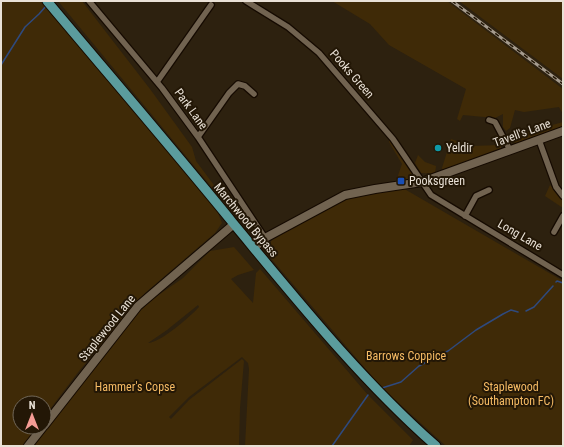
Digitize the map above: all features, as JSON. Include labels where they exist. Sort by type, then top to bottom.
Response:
[{"type":"main road","name":"Marchwood Bypass","points":[[49,3],[320,328],[368,380],[436,446]]},
{"type":"street","name":"Park Lane","points":[[89,1],[157,82],[198,137],[265,238]]},
{"type":"street","name":"Pooks Green","points":[[246,1],[288,27],[319,53],[393,139],[422,182]]},
{"type":"street","points":[[157,82],[212,5]]},
{"type":"street","points":[[198,137],[229,93],[238,84],[245,86],[254,94]]},
{"type":"street","points":[[489,120],[498,125],[510,150]]},
{"type":"street","name":"Tavell's Lane","points":[[422,182],[563,131]]},
{"type":"street","points":[[539,140],[556,187],[563,196]]},
{"type":"street","points":[[254,248],[265,238],[345,195],[374,188],[422,182]]},
{"type":"street","name":"Long Lane","points":[[422,182],[431,194],[439,200],[563,275]]},
{"type":"street","points":[[465,216],[476,196],[489,190]]},
{"type":"street","points":[[554,232],[563,216]]},
{"type":"street","name":"Staplewood Lane","points":[[52,416],[138,306],[234,224]]},
{"type":"street","name":"Staplewood Lane","points":[[28,446],[37,435]]},
{"type":"green space","points":[[1,1],[41,1],[216,208],[222,223],[215,233],[145,293],[79,371],[52,406],[52,395],[12,395],[12,435],[32,435],[24,446],[1,446]]},
{"type":"green space","points":[[58,1],[82,1],[150,89],[192,147],[196,161],[222,196],[214,190]]},
{"type":"green space","points":[[332,1],[447,1],[563,89],[563,114],[559,107],[524,112],[515,110],[510,128],[506,131],[503,127],[503,114],[495,118],[463,115],[460,121],[457,119],[466,89],[389,45],[370,24]]},
{"type":"green space","points":[[459,1],[563,1],[563,79]]},
{"type":"green space","points":[[563,122],[563,128],[522,142],[515,143],[510,137]]},
{"type":"green space","points":[[389,137],[413,173],[412,180],[396,181],[402,164],[389,142]]},
{"type":"green space","points":[[451,139],[471,146],[501,145],[501,148],[443,171],[442,168]]},
{"type":"green space","points":[[418,155],[425,162],[436,166],[435,174],[421,173],[415,163]]},
{"type":"green space","points":[[550,185],[563,198],[563,208],[545,196]]},
{"type":"green space","name":"Staplewood (Southampton FC)","points":[[401,187],[563,281],[563,446],[446,446],[382,388],[268,255],[271,241],[311,214],[356,196]]},
{"type":"green space","name":"Hammer's Copse","points":[[234,247],[254,270],[231,279],[253,303],[256,273],[260,269],[368,395],[413,440],[409,446],[245,446],[249,369],[248,363],[242,357],[189,397],[169,417],[171,419],[189,400],[242,359],[244,361],[240,408],[239,446],[33,446],[42,435],[52,435],[52,421],[140,308],[183,278],[210,251]],"holes":[[[198,305],[199,307],[189,317],[160,339],[148,343]]]},
{"type":"waterway","points":[[1,65],[25,27],[47,5]]},
{"type":"waterway","points":[[556,282],[563,283]]},
{"type":"waterway","points":[[526,311],[534,307],[553,286]]},
{"type":"waterway","points":[[382,388],[401,382],[419,366],[448,351],[476,330],[503,314],[511,310],[518,312]]},
{"type":"waterway","points":[[332,446],[368,395]]},
{"type":"railway","points":[[452,1],[563,84]]},
{"type":"place","name":"Yeldir","points":[[438,148]]},
{"type":"place","name":"Pooksgreen","points":[[401,181]]},
{"type":"park label","name":"Barrows Coppice","points":[[406,356]]}]
